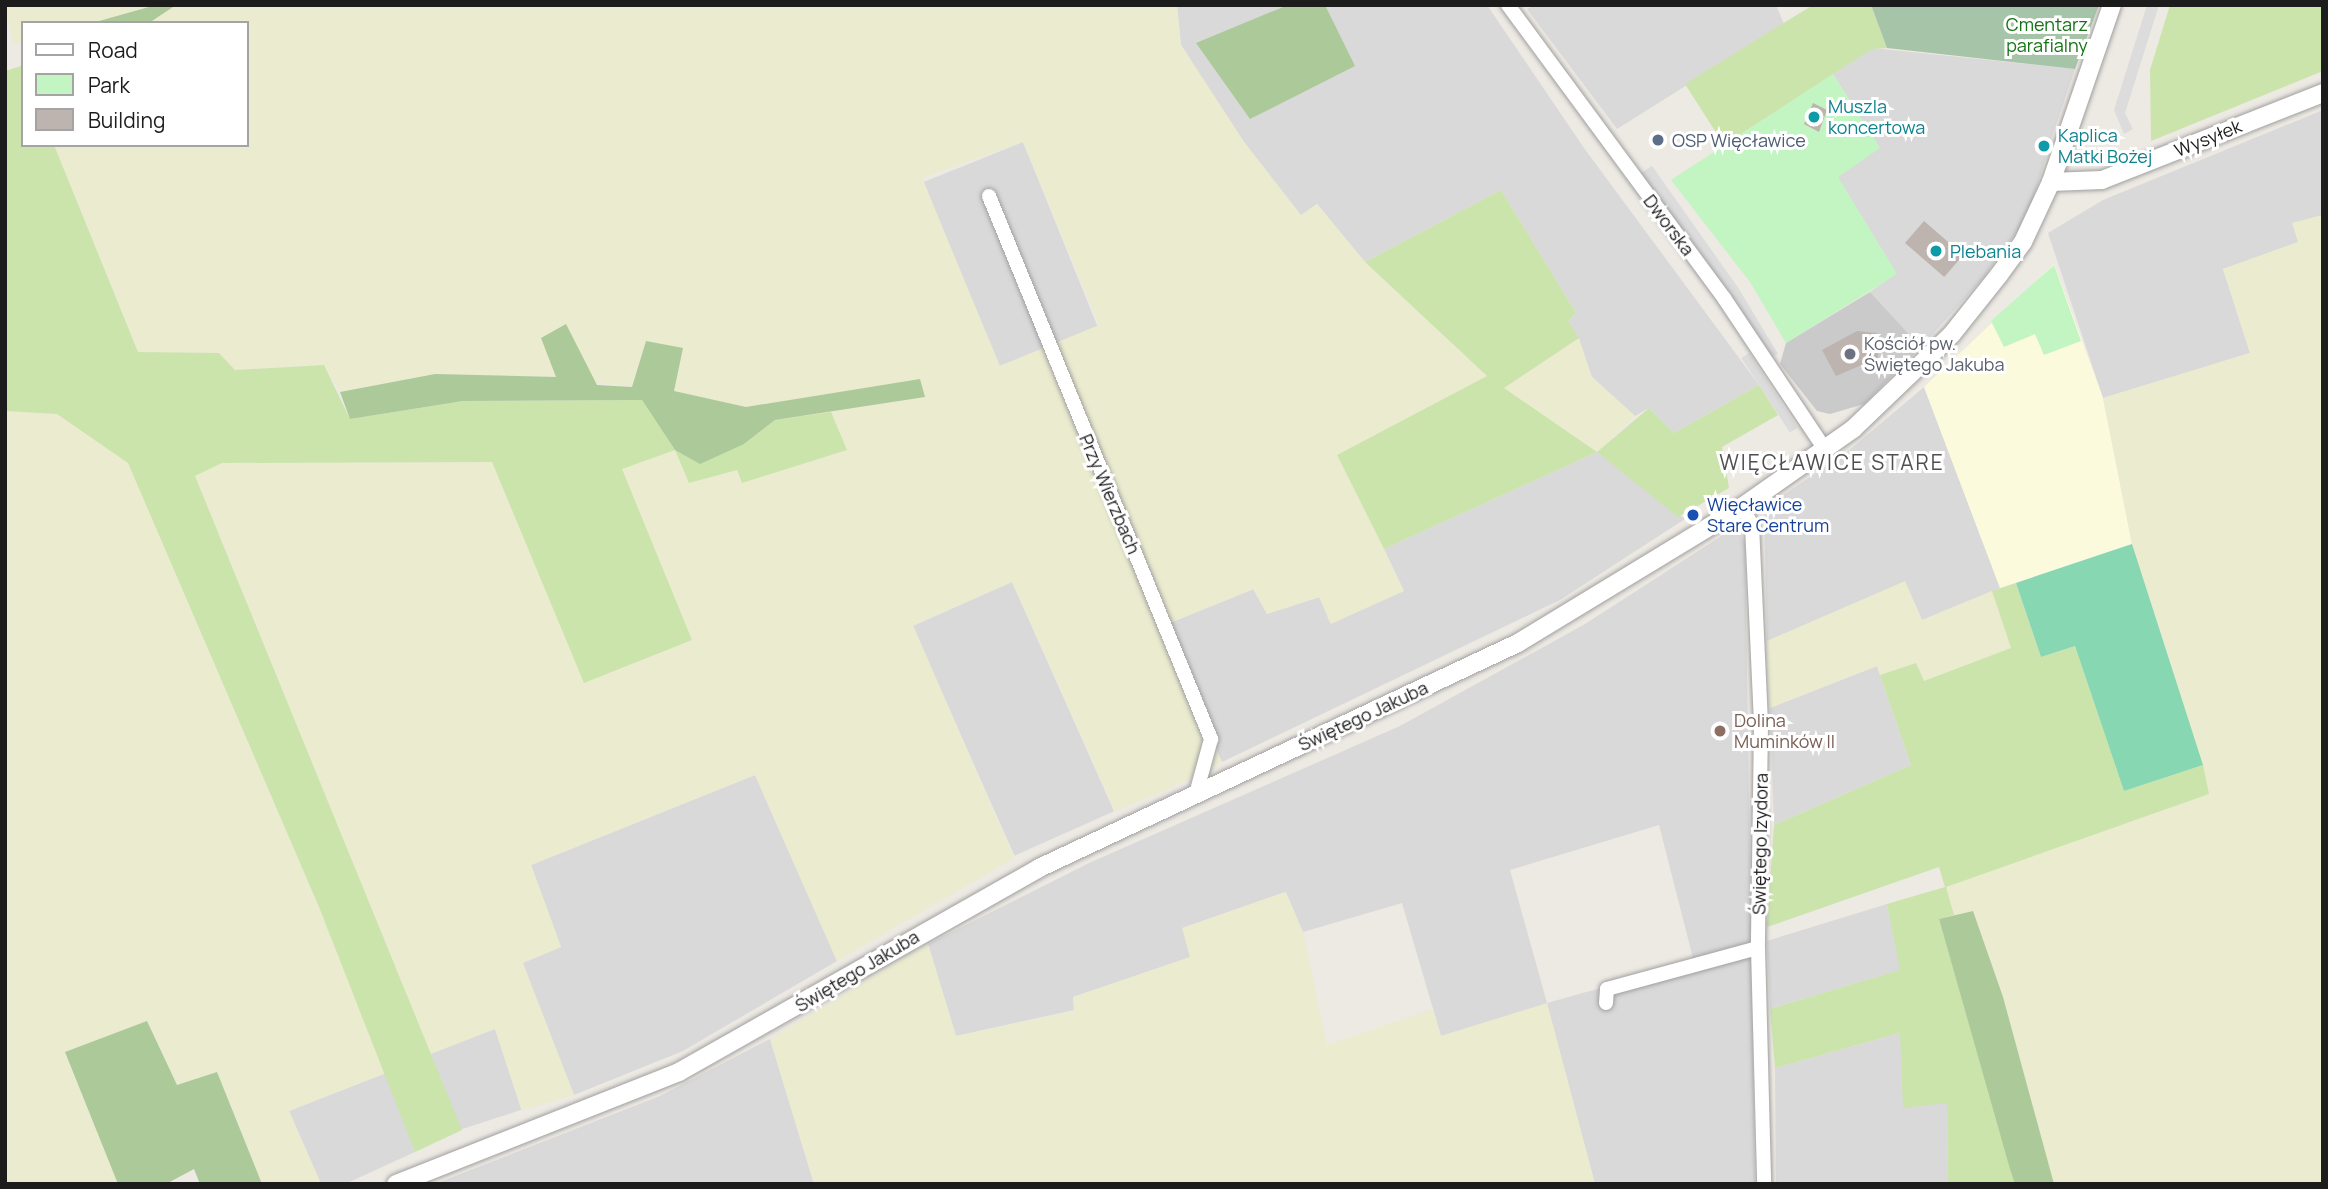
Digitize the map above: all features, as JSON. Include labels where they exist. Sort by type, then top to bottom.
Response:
[{"type":"street","name":"Dworska","points":[[1508,5],[1724,298],[1824,449]]},
{"type":"street","name":"Świętego Jakuba","points":[[396,1184],[679,1072],[949,916],[1196,794],[1518,643],[1742,507],[1853,429],[1952,334],[2023,242],[2050,182],[2112,5]]},
{"type":"street","name":"Wysyłek","points":[[2050,182],[2102,180],[2323,93]]},
{"type":"street","name":"Przy Wierzbach","points":[[989,196],[1211,739],[1196,794]]},
{"type":"street","name":"Świętego Izydora","points":[[1742,507],[1752,525],[1761,724],[1758,948],[1764,1184]]},
{"type":"street","points":[[1606,1003],[1607,989],[1758,948]]},
{"type":"shaded area","points":[[1177,5],[1487,5],[1584,148],[1759,385],[1674,433],[1649,408],[1635,416],[1592,377],[1568,321],[1576,313],[1501,190],[1365,262],[1317,204],[1301,216],[1244,142],[1181,45]]},
{"type":"shaded area","points":[[1534,5],[1776,5],[1784,24],[1617,129],[1527,9]]},
{"type":"shaded area","points":[[2147,5],[2159,5],[2125,113],[2133,129],[2124,134],[2114,110]]},
{"type":"shaded area","points":[[1873,48],[2075,69],[2051,140],[2040,137],[2036,151],[2047,154],[2028,216],[1984,277],[1921,347],[1870,292],[1896,273],[1837,177],[1879,147],[1833,74]]},
{"type":"shaded area","points":[[2323,110],[2323,215],[2293,223],[2299,242],[2223,269],[2250,353],[2103,398],[2048,233],[2103,200]]},
{"type":"shaded area","points":[[1023,142],[1098,327],[998,367],[924,182]]},
{"type":"shaded area","points":[[1652,166],[1739,289],[1778,354],[1771,358],[1731,294],[1641,173]]},
{"type":"shaded area","points":[[2054,264],[2103,398],[2132,544],[2000,588],[1924,387]]},
{"type":"shaded area","points":[[1870,292],[1921,347],[1864,404],[1830,414],[1817,411],[1780,364],[1786,343]]},
{"type":"shaded area","points":[[1749,353],[1797,428],[1790,433],[1741,358]]},
{"type":"shaded area","points":[[1924,387],[2000,588],[1922,620],[1905,582],[1767,641],[1764,508],[1847,452]]},
{"type":"shaded area","points":[[1597,452],[1685,519],[1560,600],[1222,762],[1160,627],[1254,589],[1267,614],[1320,597],[1330,623],[1404,591],[1384,549]]},
{"type":"shaded area","points":[[1737,526],[1745,544],[1755,1184],[1595,1184],[1547,1004],[1441,1036],[1402,903],[1303,932],[1285,892],[1183,928],[1191,957],[1073,997],[1074,1010],[956,1036],[928,944],[1089,863],[1400,726],[1585,624]],"holes":[[[1659,825],[1694,962],[1547,1003],[1510,870]]]},
{"type":"shaded area","points":[[1012,582],[1114,811],[1015,856],[912,626]]},
{"type":"shaded area","points":[[1877,666],[1911,765],[1774,825],[1770,708]]},
{"type":"shaded area","points":[[755,775],[837,961],[683,1051],[574,1095],[522,963],[561,947],[531,865]]},
{"type":"shaded area","points":[[1887,904],[1901,970],[1770,1009],[1767,941]]},
{"type":"shaded area","points":[[495,1029],[521,1110],[456,1131],[429,1050]]},
{"type":"shaded area","points":[[1900,1033],[1947,1102],[1948,1184],[1776,1184],[1775,1068]]},
{"type":"shaded area","points":[[770,1039],[814,1184],[435,1184],[660,1096]]},
{"type":"shaded area","points":[[386,1073],[415,1152],[345,1184],[321,1184],[289,1111]]},
{"type":"green space","points":[[5,5],[156,5],[99,21],[21,21],[21,42],[13,44]]},
{"type":"green space","points":[[156,5],[176,5],[152,21],[99,21]]},
{"type":"green space","points":[[176,5],[1177,5],[1181,45],[1244,142],[1301,215],[1317,204],[1365,262],[1487,376],[1338,455],[1404,591],[1331,624],[1319,597],[1267,614],[1253,589],[1160,627],[1222,762],[1166,790],[1115,811],[1012,582],[913,625],[1014,858],[837,961],[755,775],[531,865],[561,947],[523,963],[574,1095],[522,1110],[495,1029],[431,1054],[195,476],[222,463],[492,462],[584,682],[692,640],[621,469],[675,450],[689,483],[737,470],[741,483],[846,451],[831,412],[925,397],[920,380],[746,407],[673,391],[646,341],[632,387],[556,377],[435,374],[340,392],[324,365],[235,370],[219,353],[138,352],[55,147],[248,147],[248,21],[152,21]],"holes":[[[1023,142],[1099,325],[1000,366],[922,178]]]},
{"type":"green space","points":[[1288,5],[1325,5],[1355,66],[1250,119],[1196,43]]},
{"type":"green space","points":[[1813,5],[1871,5],[1887,48],[1872,49],[1724,145],[1685,84]]},
{"type":"green space","name":"Cmentarz parafialny","points":[[1871,5],[2099,5],[2075,69],[1887,48]]},
{"type":"green space","points":[[2170,5],[2323,5],[2323,71],[2151,141],[2150,70]]},
{"type":"green space","points":[[21,66],[21,147],[55,147],[138,352],[219,353],[235,370],[324,365],[350,419],[463,401],[642,400],[675,450],[622,469],[692,640],[584,683],[492,462],[222,463],[195,476],[462,1130],[415,1152],[319,907],[128,463],[57,414],[5,411],[5,71]]},
{"type":"green space","points":[[1833,74],[1880,148],[1838,177],[1897,274],[1786,343],[1750,282],[1671,180]]},
{"type":"green space","points":[[1501,190],[1576,313],[1568,321],[1579,338],[1504,388],[1597,452],[1384,549],[1337,455],[1487,376],[1365,262]]},
{"type":"green space","points":[[2323,215],[2323,1184],[2054,1184],[2003,997],[1973,911],[1954,915],[1946,886],[2209,794],[2132,544],[2103,398],[2250,353],[2223,269],[2298,242],[2292,223]]},
{"type":"green space","points":[[2054,265],[2081,341],[2044,355],[2035,334],[2004,347],[1991,321]]},
{"type":"green space","points":[[566,324],[597,385],[632,387],[646,341],[683,348],[674,391],[746,407],[920,379],[925,397],[775,420],[744,444],[700,464],[675,450],[642,400],[463,401],[350,419],[340,392],[435,374],[556,377],[541,338]]},
{"type":"green space","points":[[1579,338],[1592,377],[1635,416],[1597,452],[1503,388]]},
{"type":"green space","points":[[1759,385],[1778,415],[1722,447],[1729,488],[1678,517],[1597,452],[1649,408],[1674,433]]},
{"type":"green space","points":[[5,411],[57,414],[128,462],[319,907],[386,1073],[289,1111],[321,1184],[262,1184],[217,1072],[177,1085],[147,1022],[65,1052],[118,1184],[5,1184]]},
{"type":"green space","points":[[831,412],[847,450],[742,483],[737,470],[689,483],[675,450],[744,444],[775,420]]},
{"type":"green space","points":[[2132,544],[2203,765],[2124,791],[2075,646],[2041,657],[2016,583]]},
{"type":"green space","points":[[1905,581],[1922,620],[1992,591],[2011,648],[1924,681],[1916,663],[1880,675],[1877,666],[1770,708],[1767,641]]},
{"type":"green space","points":[[2016,583],[2041,657],[2075,646],[2124,791],[2203,765],[2209,794],[1946,887],[1954,915],[1939,919],[2015,1184],[1948,1184],[1947,1103],[1903,1108],[1900,1033],[1775,1068],[1770,1009],[1900,970],[1887,904],[1945,887],[1939,867],[1767,927],[1774,825],[1911,765],[1880,675],[1916,663],[1924,681],[2011,648],[1992,591]]},
{"type":"green space","points":[[1286,892],[1303,932],[1327,1045],[1433,1009],[1441,1036],[1547,1003],[1595,1184],[814,1184],[770,1039],[928,944],[956,1036],[1074,1011],[1073,997],[1190,957],[1182,928]]},
{"type":"green space","points":[[1973,911],[2003,997],[2054,1184],[2015,1184],[2010,1169],[1939,919]]},
{"type":"green space","points":[[147,1021],[177,1085],[217,1072],[262,1184],[200,1184],[194,1169],[166,1184],[118,1184],[65,1052]]},
{"type":"building","name":"Muszla koncertowa","points":[[1813,103],[1827,110],[1819,132],[1804,124]]},
{"type":"building","name":"Plebania","points":[[1924,221],[1963,255],[1944,277],[1905,243]]},
{"type":"building","name":"Kościół pw. Świętego Jakuba","points":[[1857,331],[1877,333],[1878,358],[1836,376],[1822,350]]},
{"type":"place","name":"Muszla koncertowa","points":[[1814,117]]},
{"type":"place","name":"OSP Więcławice","points":[[1658,140]]},
{"type":"place","name":"Kaplica Matki Bożej","points":[[2044,146]]},
{"type":"place","name":"Plebania","points":[[1936,251]]},
{"type":"place","name":"Kościół pw. Świętego Jakuba","points":[[1850,354]]},
{"type":"place","name":"Więcławice Stare Centrum","points":[[1693,515]]},
{"type":"place","name":"Dolina Muminków II","points":[[1720,731]]},
{"type":"district","name":"WIĘCŁAWICE STARE","points":[[1832,462]]}]
